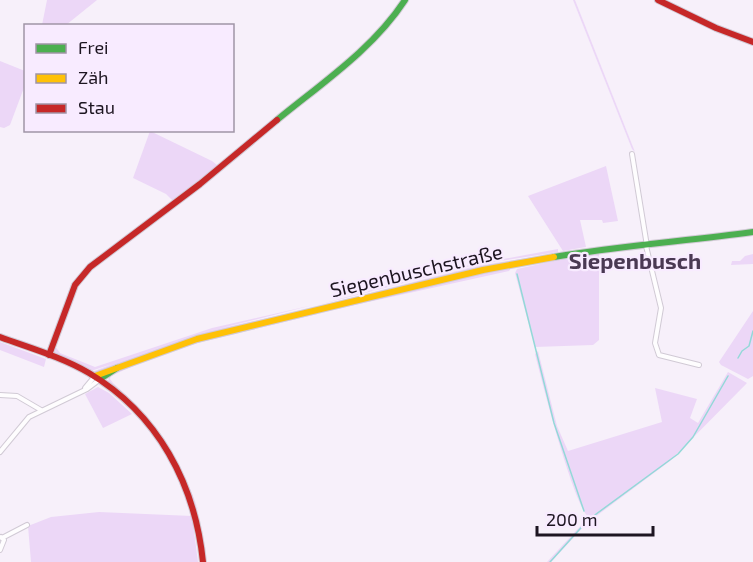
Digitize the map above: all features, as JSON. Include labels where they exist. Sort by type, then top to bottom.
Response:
[{"type":"street","points":[[49,355],[75,285],[90,267],[232,158],[371,41],[389,24],[405,0]]},
{"type":"street","points":[[658,0],[716,28],[753,42]]},
{"type":"street","points":[[632,154],[647,246],[661,308],[655,343],[659,355],[699,365]]},
{"type":"street","name":"Siepenbuschstraße","points":[[97,378],[117,368],[197,339],[474,272],[601,249],[647,246],[753,232]]},
{"type":"street","points":[[0,337],[49,355],[97,378],[146,420],[174,461],[194,508],[203,562]]},
{"type":"street","points":[[0,452],[21,424],[41,410],[84,389],[97,378]]},
{"type":"street","points":[[0,395],[17,396],[41,410]]},
{"type":"street","points":[[0,550],[4,540],[1,537],[27,525]]},
{"type":"shaded area","points":[[47,0],[97,0],[67,24],[42,24]]},
{"type":"shaded area","points":[[573,0],[575,0],[635,152],[632,149]]},
{"type":"shaded area","points":[[0,61],[24,71],[24,88],[10,125],[0,127]]},
{"type":"shaded area","points":[[150,132],[212,161],[218,166],[174,202],[166,194],[133,178]]},
{"type":"shaded area","points":[[606,166],[618,221],[603,223],[602,220],[580,220],[586,247],[563,251],[528,196]]},
{"type":"shaded area","points":[[558,249],[558,252],[474,265],[318,305],[443,270]]},
{"type":"shaded area","points":[[599,251],[599,340],[593,345],[535,347],[515,273],[517,269]]},
{"type":"shaded area","points":[[560,253],[319,306],[476,266]]},
{"type":"shaded area","points":[[753,254],[753,264],[731,265],[732,261],[740,261],[745,256]]},
{"type":"shaded area","points":[[511,268],[509,271],[323,312],[415,288]]},
{"type":"shaded area","points":[[313,305],[218,329],[312,308],[96,372],[92,372],[112,364],[91,371],[54,353],[55,346],[60,353],[95,367],[212,328]]},
{"type":"shaded area","points":[[753,311],[753,376],[748,379],[719,362]]},
{"type":"shaded area","points":[[313,313],[317,314],[201,342],[151,358],[111,376],[113,383],[142,411],[165,441],[184,474],[199,512],[178,464],[118,389],[108,382],[109,377],[125,367],[195,341]]},
{"type":"shaded area","points":[[0,342],[46,359],[44,367],[0,350]]},
{"type":"shaded area","points":[[538,351],[557,426],[568,451],[662,422],[655,388],[697,399],[690,418],[698,423],[728,372],[747,383],[670,461],[591,520],[584,512],[576,494],[559,443],[535,354]]},
{"type":"shaded area","points":[[98,387],[109,393],[132,414],[103,428],[85,394]]},
{"type":"shaded area","points":[[99,512],[192,516],[198,562],[31,562],[28,526],[51,517]]},
{"type":"shaded area","points":[[586,520],[586,524],[551,562],[547,562]]},
{"type":"waterway","points":[[517,274],[554,423],[584,511]]},
{"type":"waterway","points":[[738,358],[749,346],[753,331]]},
{"type":"waterway","points":[[550,562],[588,520],[678,454],[693,437],[728,376]]},
{"type":"traffic: fast","points":[[277,120],[362,50],[392,18],[405,0]]},
{"type":"traffic: fast","points":[[554,257],[753,232]]},
{"type":"traffic: fast","points":[[100,379],[117,368]]},
{"type":"traffic: slow","points":[[95,376],[197,339],[483,270],[554,257]]},
{"type":"traffic: jam","points":[[658,0],[716,28],[753,42]]},
{"type":"traffic: jam","points":[[49,355],[75,285],[90,267],[200,184],[277,120]]},
{"type":"traffic: jam","points":[[0,337],[79,367],[113,390],[135,409],[153,430],[182,479],[192,505],[203,562]]},
{"type":"district","name":"Siepenbusch","points":[[635,260]]}]
